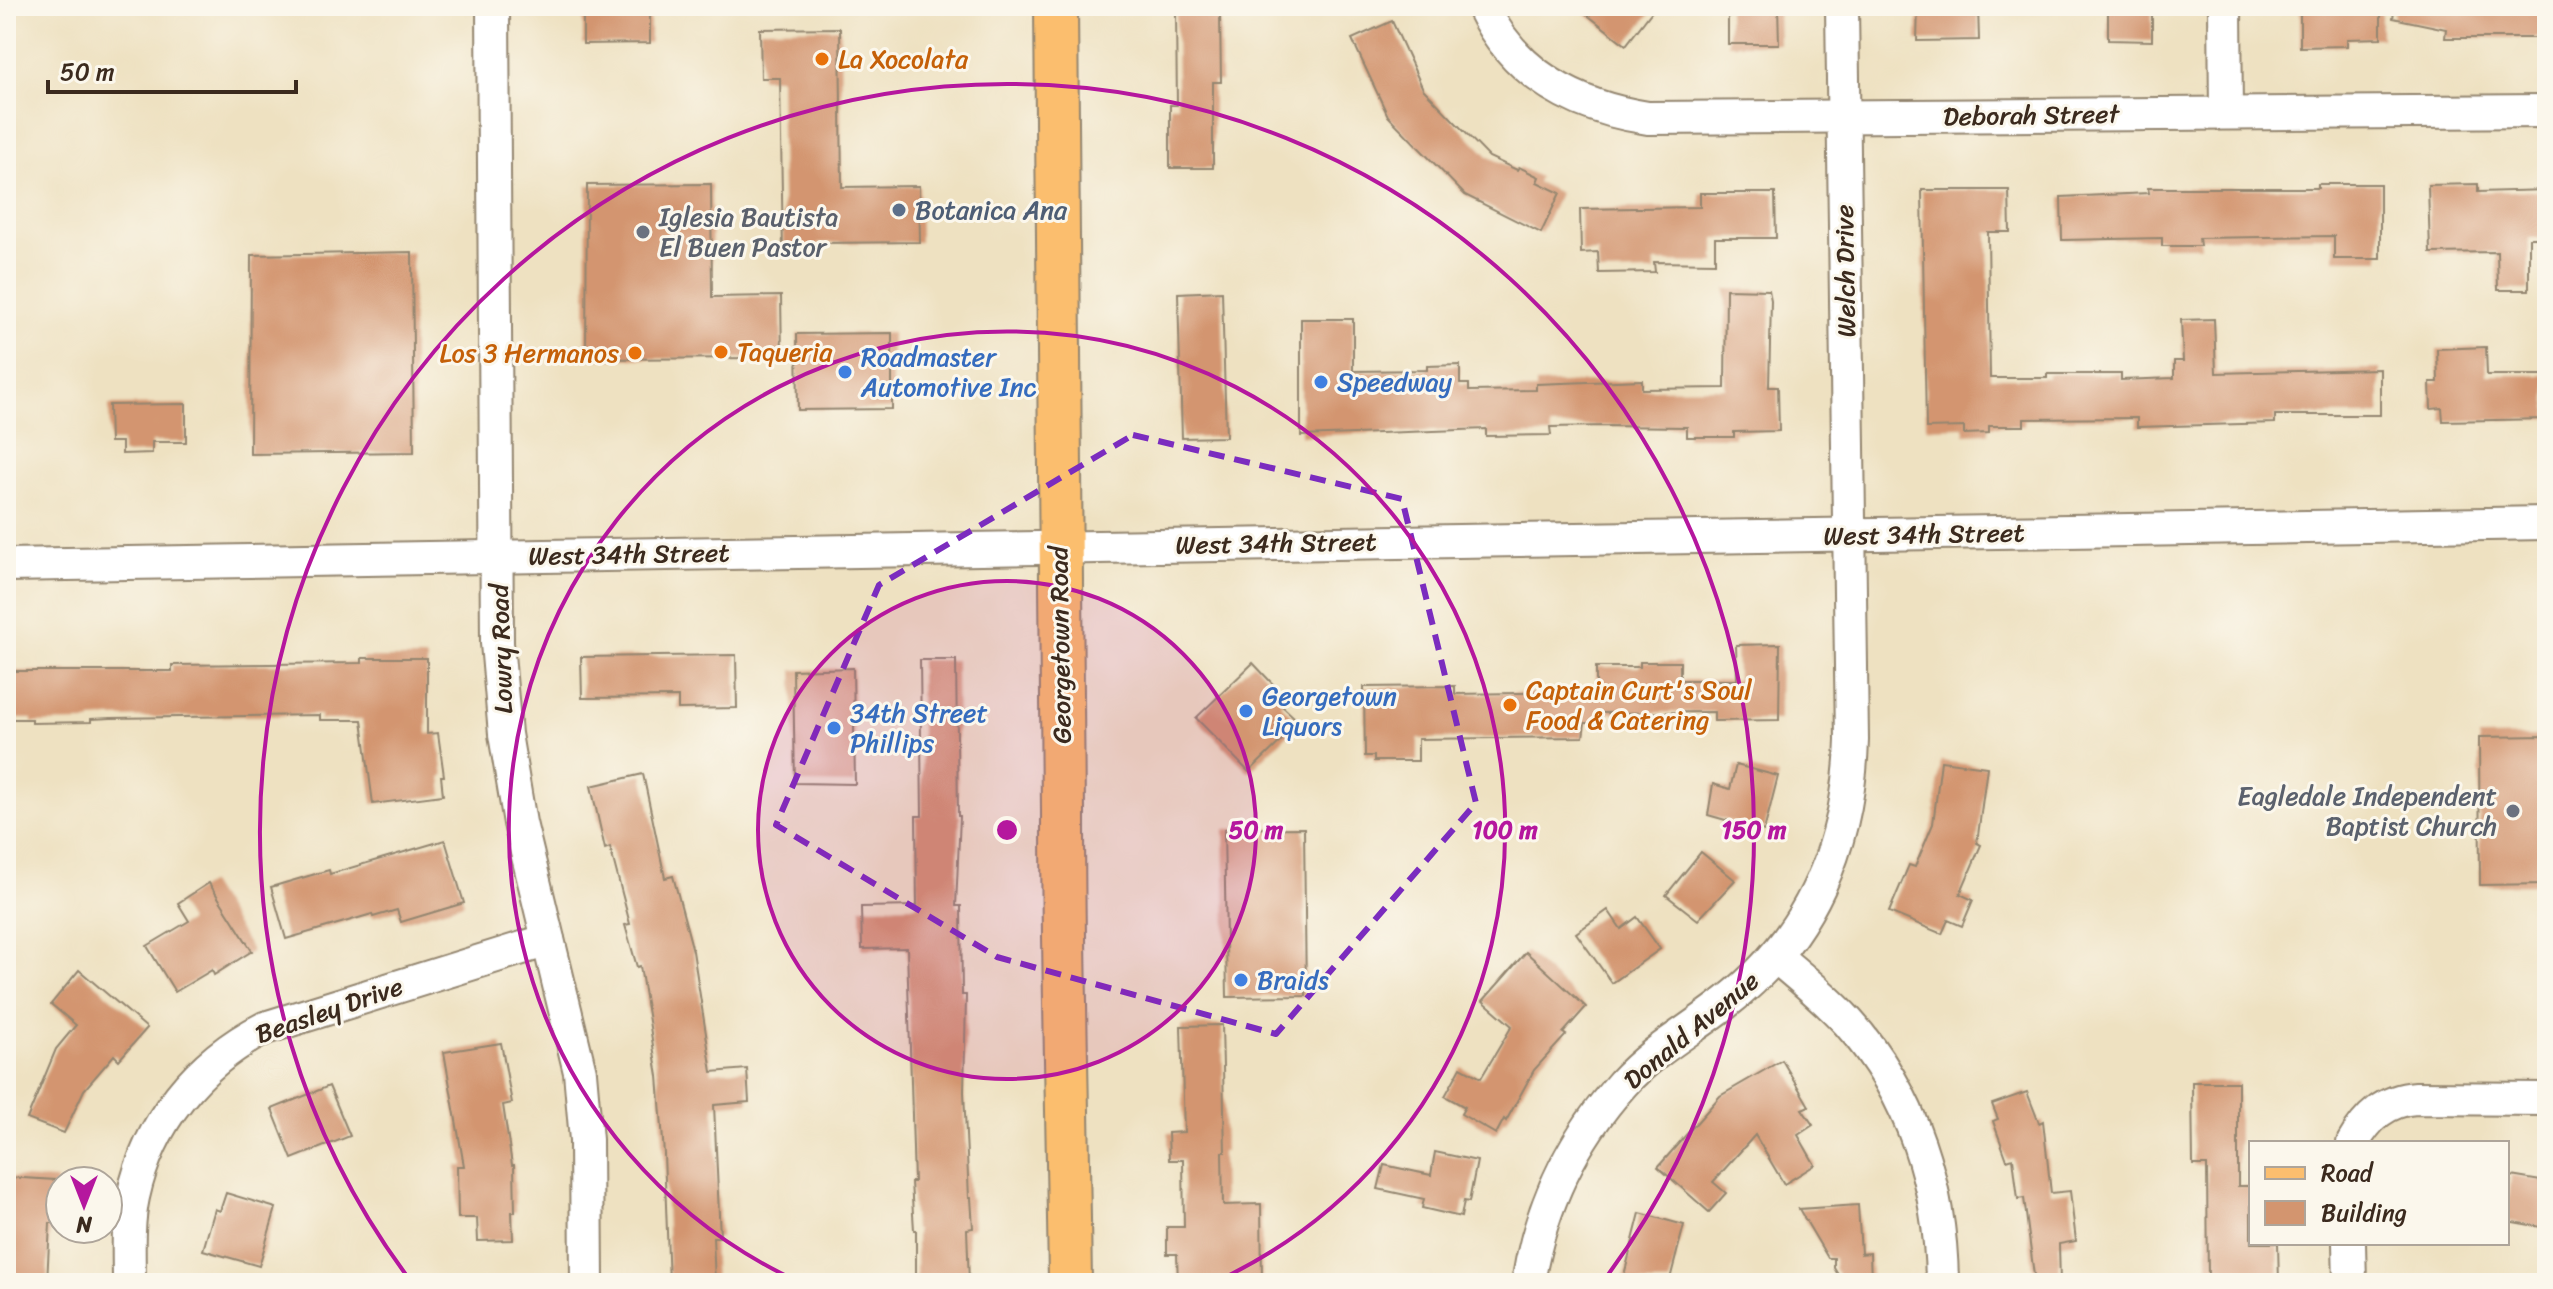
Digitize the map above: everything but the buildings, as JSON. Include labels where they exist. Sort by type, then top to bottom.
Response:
[{"type":"main road","name":"Georgetown Road","points":[[1056,6],[1063,812],[1061,889],[1070,1283]]},
{"type":"street","name":"Lowry Road","points":[[493,6],[497,658],[505,734],[520,823],[573,1039],[584,1105],[587,1283]]},
{"type":"street","name":"Deborah Street","points":[[1482,6],[1505,44],[1540,78],[1577,100],[1633,116],[2547,111]]},
{"type":"street","name":"Welch Drive","points":[[1842,6],[1848,536]]},
{"type":"street","points":[[2225,6],[2226,113]]},
{"type":"street","name":"West 34th Street","points":[[6,565],[2547,523]]},
{"type":"street","name":"Donald Avenue","points":[[1528,1283],[1535,1245],[1555,1186],[1577,1143],[1604,1106],[1645,1062],[1726,1003],[1775,956],[1811,906],[1831,864],[1850,787],[1848,536]]},
{"type":"street","name":"Beasley Drive","points":[[129,1283],[129,1230],[133,1198],[146,1154],[160,1124],[178,1099],[217,1057],[265,1028],[548,940]]},
{"type":"street","points":[[1775,956],[1847,1021],[1876,1059],[1914,1126],[1933,1186],[1942,1249],[1942,1283]]},
{"type":"street","points":[[2360,1131],[2391,1103],[2406,1099],[2547,1099]]},
{"type":"street","points":[[2349,1245],[2350,1283]]},
{"type":"highlighted area","points":[[1133,435],[1402,499],[1476,803],[1276,1034],[997,957],[776,825],[879,585]]},
{"type":"place","name":"La Xocolata","points":[[822,59]]},
{"type":"place","name":"Botanica Ana","points":[[899,210]]},
{"type":"place","name":"Iglesia Bautista El Buen Pastor","points":[[643,232]]},
{"type":"place","name":"Taqueria","points":[[721,352]]},
{"type":"place","name":"Los 3 Hermanos","points":[[635,353]]},
{"type":"place","name":"Roadmaster Automotive Inc","points":[[845,372]]},
{"type":"place","name":"Speedway","points":[[1321,382]]},
{"type":"place","name":"Captain Curt's Soul Food & Catering","points":[[1510,705]]},
{"type":"place","name":"Georgetown Liquors","points":[[1246,711]]},
{"type":"place","name":"34th Street Phillips","points":[[834,728]]},
{"type":"place","name":"Eagledale Independent Baptist Church","points":[[2513,811]]},
{"type":"place","name":"Braids","points":[[1241,980]]}]
